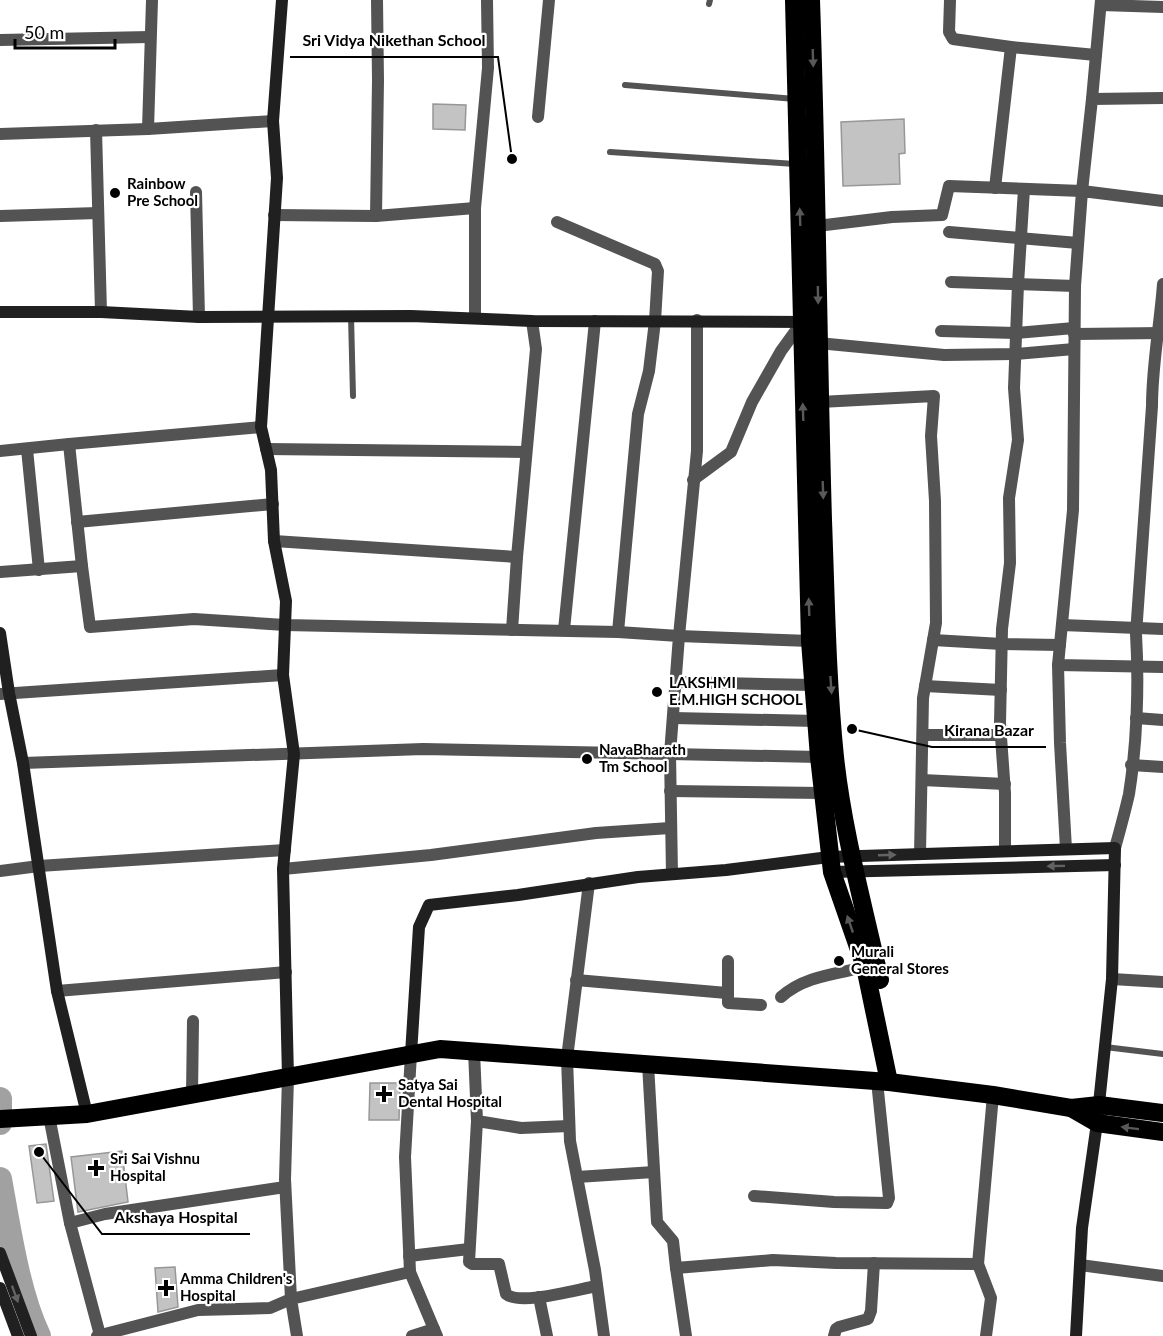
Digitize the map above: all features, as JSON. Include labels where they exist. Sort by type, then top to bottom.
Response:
[{"type":"highway","points":[[794,0],[803,108],[817,226],[810,322],[810,641],[822,793],[830,864],[865,967],[890,1082]]},
{"type":"highway","points":[[811,0],[798,165],[810,322],[818,343],[827,636],[835,757],[855,864],[890,1082]]},
{"type":"highway","points":[[8,1118],[87,1114],[440,1049],[890,1082],[1071,1108],[1163,1132]]},
{"type":"highway","points":[[1098,1114],[1163,1113]]},
{"type":"street","points":[[148,129],[152,0]]},
{"type":"street","points":[[282,0],[273,121],[277,178],[261,427],[271,470],[274,541],[286,601],[284,675],[294,754],[283,869],[288,1077],[285,1187],[291,1299],[297,1336]]},
{"type":"street","points":[[376,216],[377,0]]},
{"type":"street","points":[[475,318],[475,208],[488,69],[487,0]]},
{"type":"street","points":[[538,117],[549,0]]},
{"type":"street","points":[[950,0],[950,36],[954,39],[1096,55]]},
{"type":"street","points":[[1066,849],[1058,664],[1073,510],[1075,286],[1101,2],[1163,8]]},
{"type":"street","points":[[0,40],[150,37]]},
{"type":"street","points":[[995,188],[1011,47]]},
{"type":"street","points":[[1092,99],[1163,98]]},
{"type":"street","points":[[0,134],[148,129],[273,121]]},
{"type":"street","points":[[96,130],[101,312]]},
{"type":"street","points":[[817,226],[892,217],[942,215],[949,186],[1082,191],[1163,201]]},
{"type":"street","points":[[1005,851],[1005,784],[1001,735],[1002,644],[1010,563],[1009,498],[1018,440],[1014,388],[1024,189]]},
{"type":"street","points":[[196,192],[199,316]]},
{"type":"street","points":[[274,215],[376,216],[475,208]]},
{"type":"street","points":[[0,216],[98,213]]},
{"type":"street","points":[[557,222],[655,264],[658,271],[656,321],[650,371],[638,414],[618,632]]},
{"type":"street","points":[[949,232],[1078,243]]},
{"type":"street","points":[[951,282],[1075,286]]},
{"type":"street","points":[[1076,1336],[1082,1228],[1098,1114],[1112,979],[1115,848],[1129,794],[1136,718],[1138,667],[1136,628],[1157,406],[1152,377],[1161,333],[1163,284]]},
{"type":"street","points":[[0,312],[101,312],[267,317],[411,316],[532,321],[810,322]]},
{"type":"street","points":[[672,874],[670,754],[697,451],[697,320]]},
{"type":"street","points":[[512,630],[536,350],[532,321]]},
{"type":"street","points":[[564,630],[594,321]]},
{"type":"street","points":[[693,480],[731,452],[752,402],[781,351],[810,322]]},
{"type":"street","points":[[940,331],[1161,333]]},
{"type":"street","points":[[818,343],[925,355],[1015,354],[1074,349]]},
{"type":"street","points":[[820,402],[934,396],[931,436],[936,623],[923,698],[920,854]]},
{"type":"street","points":[[0,451],[261,427]]},
{"type":"street","points":[[69,444],[90,627],[194,619],[285,625],[564,630],[810,641]]},
{"type":"street","points":[[27,449],[39,570]]},
{"type":"street","points":[[266,449],[526,452]]},
{"type":"street","points":[[77,522],[273,504]]},
{"type":"street","points":[[274,541],[517,557]]},
{"type":"street","points":[[0,572],[82,566]]},
{"type":"street","points":[[1062,625],[1163,629]]},
{"type":"street","points":[[0,633],[4,694],[24,763],[57,991],[87,1114]]},
{"type":"street","points":[[933,640],[1060,645]]},
{"type":"street","points":[[1058,664],[1163,667]]},
{"type":"street","points":[[4,694],[284,675]]},
{"type":"street","points":[[675,682],[813,685]]},
{"type":"street","points":[[925,686],[1001,690]]},
{"type":"street","points":[[673,718],[816,721]]},
{"type":"street","points":[[1136,718],[1163,720]]},
{"type":"street","points":[[923,735],[1001,735]]},
{"type":"street","points":[[24,763],[423,749],[819,757]]},
{"type":"street","points":[[1131,765],[1163,767]]},
{"type":"street","points":[[922,780],[1005,784]]},
{"type":"street","points":[[670,791],[822,793]]},
{"type":"street","points":[[283,869],[431,855],[596,832],[670,828]]},
{"type":"street","points":[[855,864],[920,854],[1115,848]]},
{"type":"street","points":[[0,871],[39,866],[285,849]]},
{"type":"street","points":[[412,1336],[436,1332],[410,1272],[405,1156],[419,927],[429,905],[518,895],[589,883],[726,870],[830,864],[1115,865]]},
{"type":"street","points":[[589,883],[567,1058],[569,1126],[604,1336]]},
{"type":"street","points":[[728,960],[729,1004],[761,1005]]},
{"type":"street","points":[[781,997],[789,990],[810,980],[865,967]]},
{"type":"street","points":[[57,991],[286,972]]},
{"type":"street","points":[[1112,979],[1163,982]]},
{"type":"street","points":[[576,980],[727,993]]},
{"type":"street","points":[[192,1094],[193,1021]]},
{"type":"street","points":[[474,1051],[477,1121],[470,1264],[500,1265],[508,1297],[521,1300],[597,1286]]},
{"type":"street","points":[[648,1064],[657,1222],[673,1241],[686,1336]]},
{"type":"street","points":[[754,1196],[887,1203],[889,1198],[890,1082]]},
{"type":"street","points":[[986,1336],[991,1298],[978,1264],[993,1095]]},
{"type":"street","points":[[49,1116],[70,1223],[99,1335],[198,1310],[270,1308],[291,1299],[410,1272]]},
{"type":"street","points":[[477,1121],[521,1128],[569,1126]]},
{"type":"street","points":[[577,1177],[654,1172]]},
{"type":"street","points":[[70,1223],[105,1214],[285,1187]]},
{"type":"street","points":[[409,1256],[469,1249]]},
{"type":"street","points":[[0,1252],[31,1336]]},
{"type":"street","points":[[676,1268],[773,1260],[978,1264]]},
{"type":"street","points":[[834,1336],[839,1327],[868,1319],[874,1263]]},
{"type":"street","points":[[1080,1265],[1163,1276]]},
{"type":"street","points":[[0,1288],[18,1336]]},
{"type":"street","points":[[539,1297],[547,1336]]},
{"type":"lane","points":[[625,85],[803,108]]},
{"type":"lane","points":[[610,153],[798,165]]},
{"type":"lane","points":[[351,316],[352,396]]},
{"type":"lane","points":[[1105,1047],[1163,1054]]},
{"type":"building","points":[[433,104],[466,105],[465,130],[433,129]]},
{"type":"building","points":[[904,119],[905,153],[899,154],[900,184],[843,186],[841,122]]},
{"type":"building","points":[[370,1083],[400,1083],[399,1120],[369,1120]]},
{"type":"building","points":[[46,1144],[54,1201],[37,1203],[29,1146]]},
{"type":"building","points":[[122,1151],[128,1202],[78,1212],[71,1157]]},
{"type":"building","points":[[175,1267],[178,1307],[158,1312],[155,1268]]},
{"type":"waterway","points":[[0,1099],[0,1123]]},
{"type":"waterway","points":[[0,1179],[20,1280],[39,1336]]},
{"type":"place","name":"Sri Vidya Nikethan School","points":[[512,159]]},
{"type":"place","name":"Rainbow Pre School","points":[[115,193]]},
{"type":"place","name":"LAKSHMI E.M.HIGH SCHOOL","points":[[657,692]]},
{"type":"place","name":"Kirana Bazar","points":[[852,729]]},
{"type":"place","name":"NavaBharath Tm School","points":[[587,759]]},
{"type":"place","name":"Murali General Stores","points":[[839,961]]},
{"type":"place","name":"Satya Sai Dental Hospital","points":[[384,1094]]},
{"type":"place","name":"Akshaya Hospital","points":[[39,1152]]},
{"type":"place","name":"Sri Sai Vishnu Hospital","points":[[96,1168]]},
{"type":"place","name":"Amma Children's Hospital","points":[[166,1288]]}]
